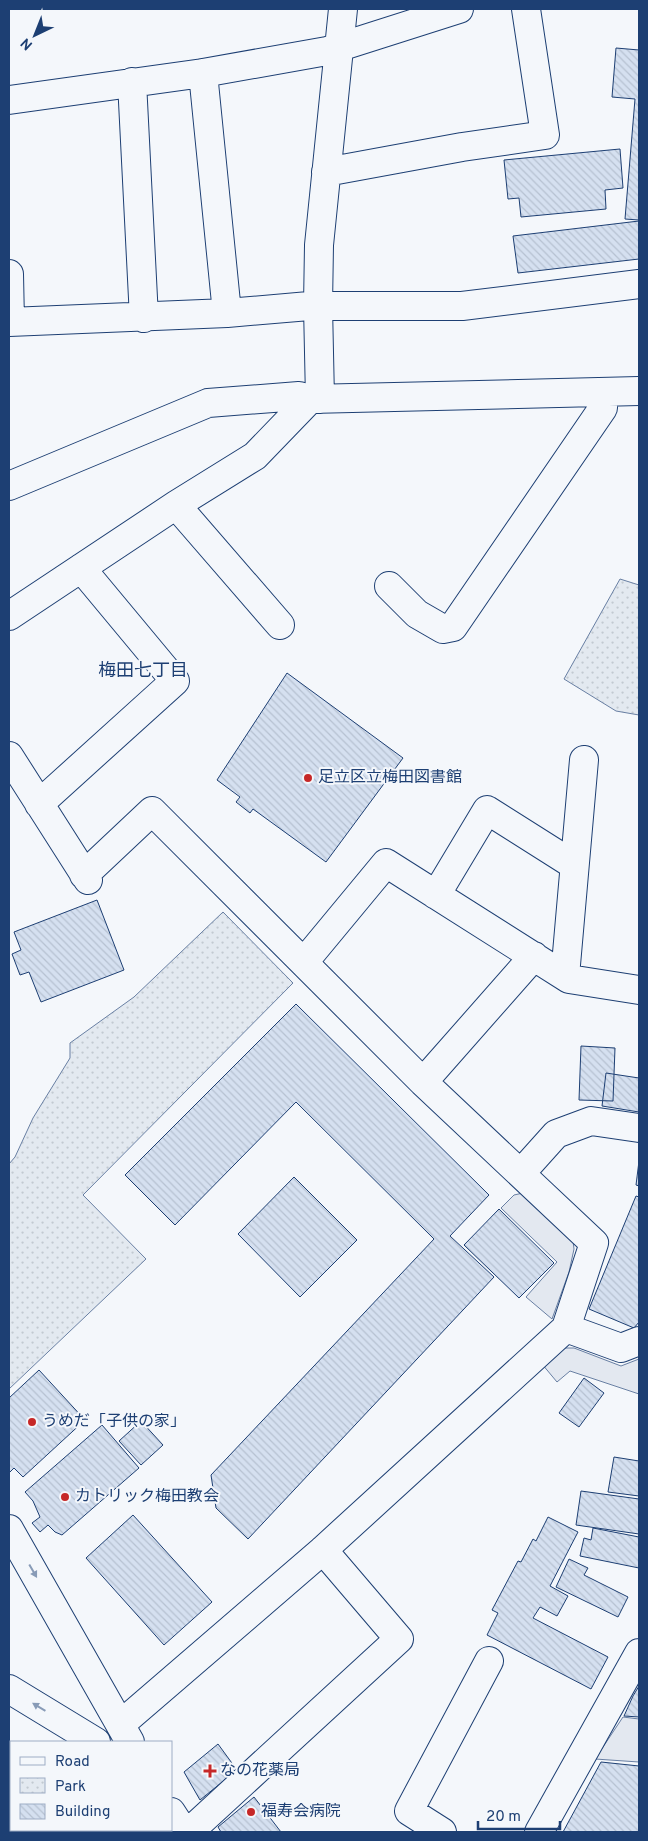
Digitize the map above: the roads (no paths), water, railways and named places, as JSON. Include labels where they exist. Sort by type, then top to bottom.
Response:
[{"type":"street","points":[[9,616],[176,505],[255,456],[315,399],[319,245],[343,9]]},
{"type":"street","points":[[9,100],[203,73],[327,51],[459,9]]},
{"type":"street","points":[[326,172],[462,147],[545,136],[526,9]]},
{"type":"street","points":[[203,73],[227,313]]},
{"type":"street","points":[[132,82],[144,318]]},
{"type":"street","points":[[9,274],[10,322],[144,318],[318,306],[462,306],[639,284]]},
{"type":"street","points":[[389,586],[417,614],[443,629],[453,627],[603,408],[603,392]]},
{"type":"street","points":[[9,486],[208,403],[299,396],[315,399],[639,392]]},
{"type":"street","points":[[176,505],[280,625]]},
{"type":"street","points":[[39,804],[174,681],[81,568]]},
{"type":"street","points":[[9,756],[86,878],[152,811],[423,1082],[594,1243],[566,1328],[126,1733],[9,1529]]},
{"type":"street","points":[[565,976],[584,760]]},
{"type":"street","points":[[436,895],[487,810],[574,865]]},
{"type":"street","points":[[304,962],[386,863],[569,979],[639,990]]},
{"type":"street","points":[[423,1082],[534,956]]},
{"type":"street","points":[[521,1173],[556,1134],[591,1121],[639,1128]]},
{"type":"street","points":[[566,1328],[620,1348],[639,1342]]},
{"type":"street","points":[[189,1832],[399,1639],[323,1550]]},
{"type":"street","points":[[538,1832],[639,1653]]},
{"type":"street","points":[[442,1832],[409,1811],[490,1661]]},
{"type":"street","points":[[9,1689],[85,1736],[91,1724],[99,1718],[108,1701]]},
{"type":"street","points":[[172,1814],[184,1832]]},
{"type":"place","name":"足立区立梅田図書館","points":[[308,778]]},
{"type":"place","name":"うめだ「子供の家」","points":[[32,1422]]},
{"type":"place","name":"カトリック梅田教会","points":[[65,1497]]},
{"type":"place","name":"なの花薬局","points":[[210,1771]]},
{"type":"place","name":"福寿会病院","points":[[251,1812]]},
{"type":"district","name":"梅田七丁目","points":[[143,671]]}]
